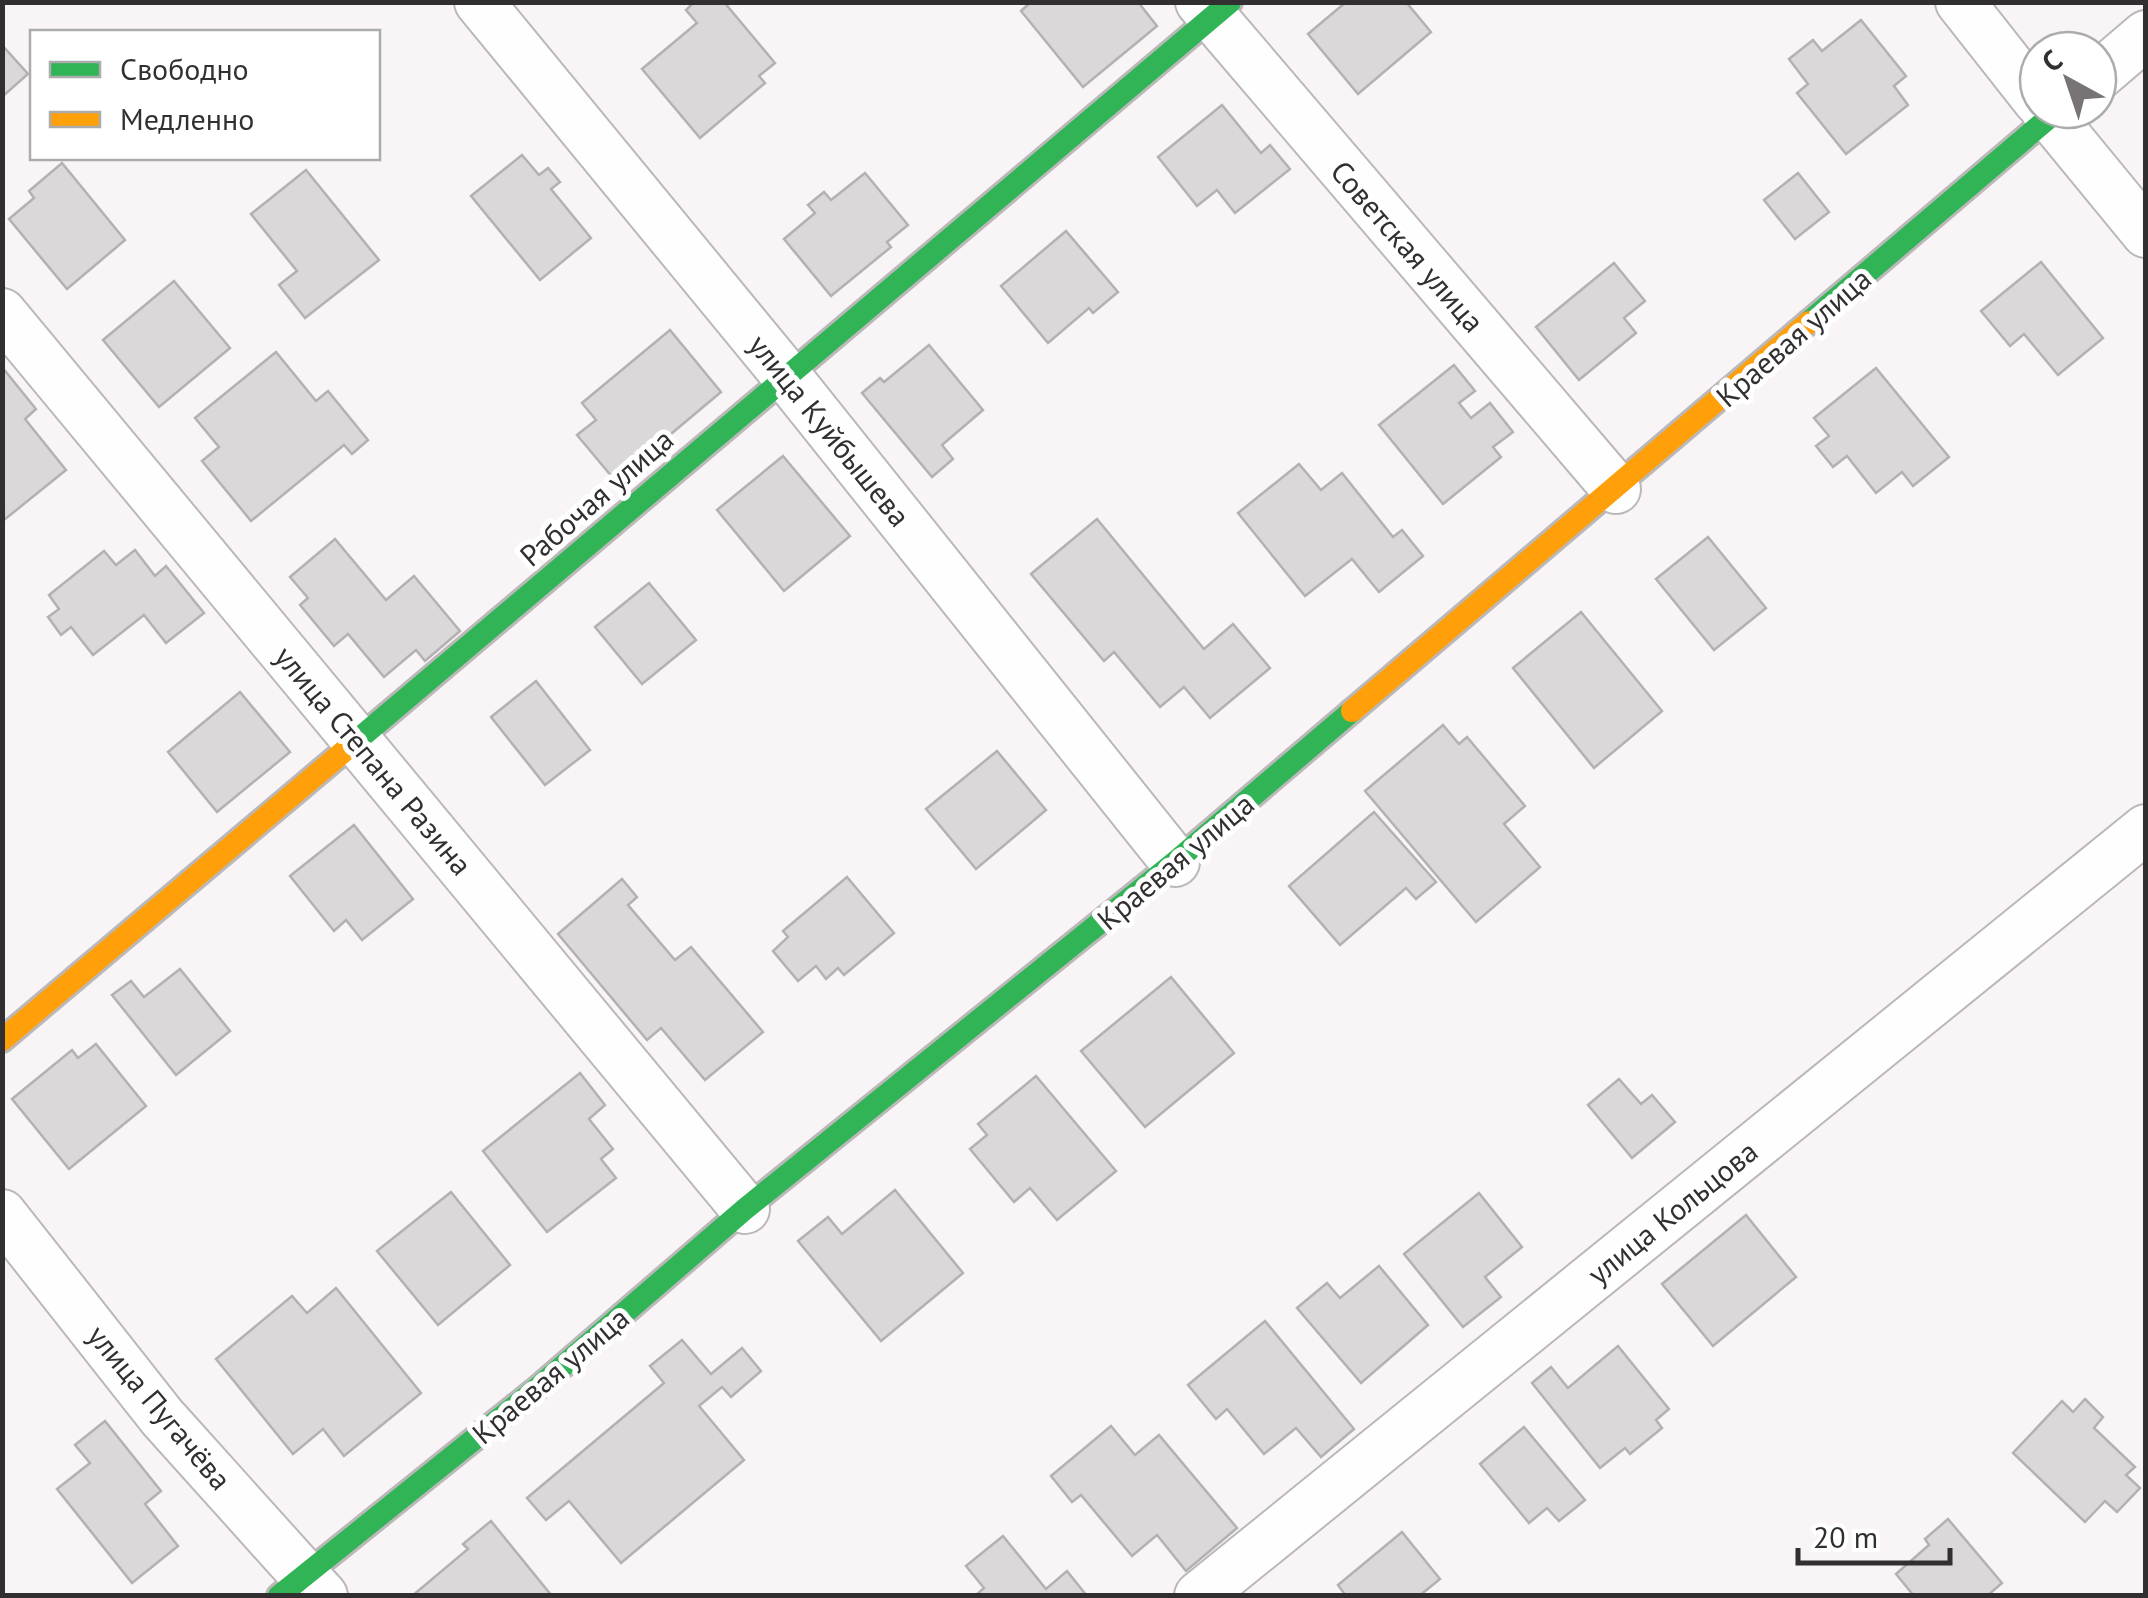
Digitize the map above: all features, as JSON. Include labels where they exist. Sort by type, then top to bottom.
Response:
[{"type":"street","name":"улица Куйбышева","points":[[479,2],[784,373],[1175,862]]},
{"type":"street","points":[[1960,2],[2018,73]]},
{"type":"street","name":"Рабочая улица","points":[[2,1040],[360,743],[784,373],[1214,8]]},
{"type":"street","name":"Советская улица","points":[[1214,8],[1616,489]]},
{"type":"street","points":[[2118,59],[2146,35]]},
{"type":"street","name":"Краевая улица","points":[[302,1588],[745,1209],[1175,862],[1616,489],[2024,130]]},
{"type":"street","points":[[2065,130],[2146,233]]},
{"type":"street","name":"улица Степана Разина","points":[[2,313],[745,1209]]},
{"type":"street","name":"улица Кольцова","points":[[1199,1596],[2146,829]]},
{"type":"street","name":"улица Пугачёва","points":[[2,1214],[302,1588]]},
{"type":"building","points":[[694,2],[724,2],[775,63],[759,76],[765,83],[700,138],[642,69],[697,23],[686,10]]},
{"type":"building","points":[[1031,2],[1138,2],[1157,26],[1083,87],[1021,11]]},
{"type":"building","points":[[1346,2],[1406,2],[1431,32],[1358,94],[1308,34]]},
{"type":"building","points":[[1861,20],[1906,76],[1894,86],[1908,105],[1846,154],[1797,93],[1808,84],[1789,59],[1813,40],[1822,51]]},
{"type":"building","points":[[2,45],[28,74],[2,97]]},
{"type":"building","points":[[1222,105],[1261,153],[1270,145],[1290,169],[1235,213],[1217,190],[1197,206],[1158,157]]},
{"type":"building","points":[[522,155],[539,175],[548,168],[560,182],[551,189],[591,238],[540,280],[471,196]]},
{"type":"building","points":[[62,163],[125,240],[67,289],[9,219],[34,198],[29,191]]},
{"type":"building","points":[[306,170],[379,260],[305,318],[279,285],[297,271],[251,214]]},
{"type":"building","points":[[865,173],[908,225],[887,242],[891,247],[831,296],[784,239],[815,213],[808,205],[824,192],[831,200]]},
{"type":"building","points":[[1798,173],[1829,212],[1795,239],[1764,200]]},
{"type":"building","points":[[1066,231],[1118,292],[1093,313],[1089,308],[1048,343],[1001,286]]},
{"type":"building","points":[[2041,262],[2103,338],[2058,375],[2024,334],[2010,346],[1981,311]]},
{"type":"building","points":[[1614,263],[1645,301],[1624,318],[1636,333],[1579,380],[1536,327]]},
{"type":"building","points":[[174,281],[230,348],[159,407],[103,340]]},
{"type":"building","points":[[670,330],[721,392],[659,444],[667,454],[623,490],[577,435],[596,420],[582,403]]},
{"type":"building","points":[[929,345],[983,410],[942,445],[953,459],[932,477],[862,393],[880,378],[884,382]]},
{"type":"building","points":[[276,352],[316,401],[328,391],[368,440],[352,454],[344,445],[251,521],[202,461],[219,447],[195,418]]},
{"type":"building","points":[[1454,365],[1475,391],[1459,403],[1471,418],[1490,403],[1513,432],[1493,447],[1501,457],[1443,504],[1379,425]]},
{"type":"building","points":[[2,367],[36,409],[25,419],[66,470],[4,520]]},
{"type":"building","points":[[1876,368],[1949,457],[1913,486],[1902,472],[1876,493],[1847,456],[1833,467],[1816,446],[1829,436],[1814,418]]},
{"type":"building","points":[[783,456],[850,536],[784,591],[717,510]]},
{"type":"building","points":[[1299,464],[1321,490],[1342,473],[1393,537],[1402,530],[1423,556],[1379,592],[1352,559],[1305,596],[1238,513]]},
{"type":"building","points":[[1097,519],[1204,649],[1233,624],[1270,668],[1210,718],[1184,687],[1160,707],[1114,652],[1104,661],[1031,574]]},
{"type":"building","points":[[1708,537],[1766,608],[1714,650],[1656,579]]},
{"type":"building","points":[[335,539],[386,600],[414,576],[460,631],[425,661],[416,650],[384,677],[348,634],[334,646],[300,605],[308,598],[290,577]]},
{"type":"building","points":[[135,550],[155,576],[166,566],[204,613],[166,643],[144,615],[93,655],[71,627],[61,635],[48,617],[59,609],[49,595],[104,551],[116,565]]},
{"type":"building","points":[[649,583],[696,640],[642,684],[595,627]]},
{"type":"building","points":[[1581,612],[1662,711],[1594,768],[1513,668]]},
{"type":"building","points":[[536,681],[590,750],[545,785],[491,717]]},
{"type":"building","points":[[240,692],[290,752],[217,812],[168,752]]},
{"type":"building","points":[[1443,725],[1459,744],[1467,737],[1525,806],[1504,824],[1540,867],[1476,922],[1365,791]]},
{"type":"building","points":[[997,751],[1046,810],[976,869],[926,809]]},
{"type":"building","points":[[1374,812],[1436,882],[1416,899],[1406,888],[1340,945],[1289,886]]},
{"type":"building","points":[[354,825],[413,899],[362,940],[346,920],[334,931],[290,876]]},
{"type":"building","points":[[847,877],[894,933],[844,975],[838,968],[826,979],[816,966],[798,981],[773,951],[788,937],[783,931]]},
{"type":"building","points":[[622,879],[637,897],[628,905],[675,960],[691,947],[763,1032],[705,1080],[661,1028],[647,1040],[558,934]]},
{"type":"building","points":[[180,969],[230,1031],[176,1075],[112,995],[131,981],[144,997]]},
{"type":"building","points":[[1171,977],[1234,1053],[1145,1127],[1081,1051]]},
{"type":"building","points":[[96,1044],[146,1106],[69,1169],[12,1099],[72,1050],[78,1058]]},
{"type":"building","points":[[580,1073],[605,1105],[589,1119],[613,1149],[601,1159],[616,1178],[547,1232],[483,1151]]},
{"type":"building","points":[[1036,1076],[1116,1171],[1057,1220],[1030,1188],[1014,1202],[970,1149],[987,1135],[978,1124]]},
{"type":"building","points":[[1619,1079],[1641,1104],[1652,1095],[1675,1122],[1632,1158],[1588,1105]]},
{"type":"building","points":[[895,1190],[963,1273],[881,1341],[798,1241],[828,1217],[842,1234]]},
{"type":"building","points":[[451,1192],[510,1265],[438,1325],[377,1251]]},
{"type":"building","points":[[1479,1193],[1522,1247],[1485,1277],[1501,1297],[1463,1327],[1404,1254]]},
{"type":"building","points":[[1746,1215],[1796,1277],[1713,1346],[1662,1284]]},
{"type":"building","points":[[1379,1266],[1428,1325],[1361,1383],[1297,1308],[1327,1283],[1340,1298]]},
{"type":"building","points":[[336,1288],[421,1393],[344,1456],[323,1429],[293,1454],[216,1359],[292,1296],[307,1313]]},
{"type":"building","points":[[1265,1321],[1354,1429],[1321,1457],[1296,1428],[1264,1454],[1227,1409],[1216,1419],[1188,1385]]},
{"type":"building","points":[[682,1340],[711,1374],[742,1348],[761,1371],[731,1397],[722,1387],[699,1406],[744,1460],[621,1563],[569,1501],[546,1520],[527,1498],[664,1383],[650,1366]]},
{"type":"building","points":[[1618,1346],[1669,1409],[1656,1420],[1662,1428],[1630,1454],[1625,1448],[1600,1468],[1532,1383],[1551,1367],[1568,1388]]},
{"type":"building","points":[[2085,1399],[2103,1417],[2094,1428],[2135,1467],[2126,1475],[2140,1488],[2117,1512],[2105,1501],[2085,1522],[2013,1453],[2062,1401],[2073,1412]]},
{"type":"building","points":[[105,1421],[161,1491],[145,1504],[178,1546],[132,1583],[57,1489],[90,1463],[75,1445]]},
{"type":"building","points":[[1111,1426],[1135,1455],[1159,1435],[1237,1528],[1186,1571],[1157,1535],[1132,1556],[1081,1495],[1072,1502],[1051,1476]]},
{"type":"building","points":[[1524,1427],[1585,1500],[1559,1521],[1547,1508],[1529,1523],[1480,1464]]},
{"type":"building","points":[[1948,1519],[2002,1583],[1987,1596],[1914,1596],[1896,1574],[1929,1545],[1925,1539]]},
{"type":"building","points":[[491,1521],[552,1596],[412,1596],[468,1549],[463,1544]]},
{"type":"building","points":[[1402,1532],[1440,1579],[1419,1596],[1346,1596],[1338,1585]]},
{"type":"building","points":[[1003,1536],[1046,1589],[1067,1571],[1087,1596],[975,1596],[984,1588],[966,1566]]},
{"type":"traffic: fast","points":[[355,742],[1230,2]]},
{"type":"traffic: fast","points":[[1809,322],[2035,130]]},
{"type":"traffic: fast","points":[[279,1596],[534,1391],[745,1209],[1175,862],[1352,711]]},
{"type":"traffic: slow","points":[[1352,711],[1809,322]]},
{"type":"traffic: slow","points":[[2,1040],[355,742]]}]
